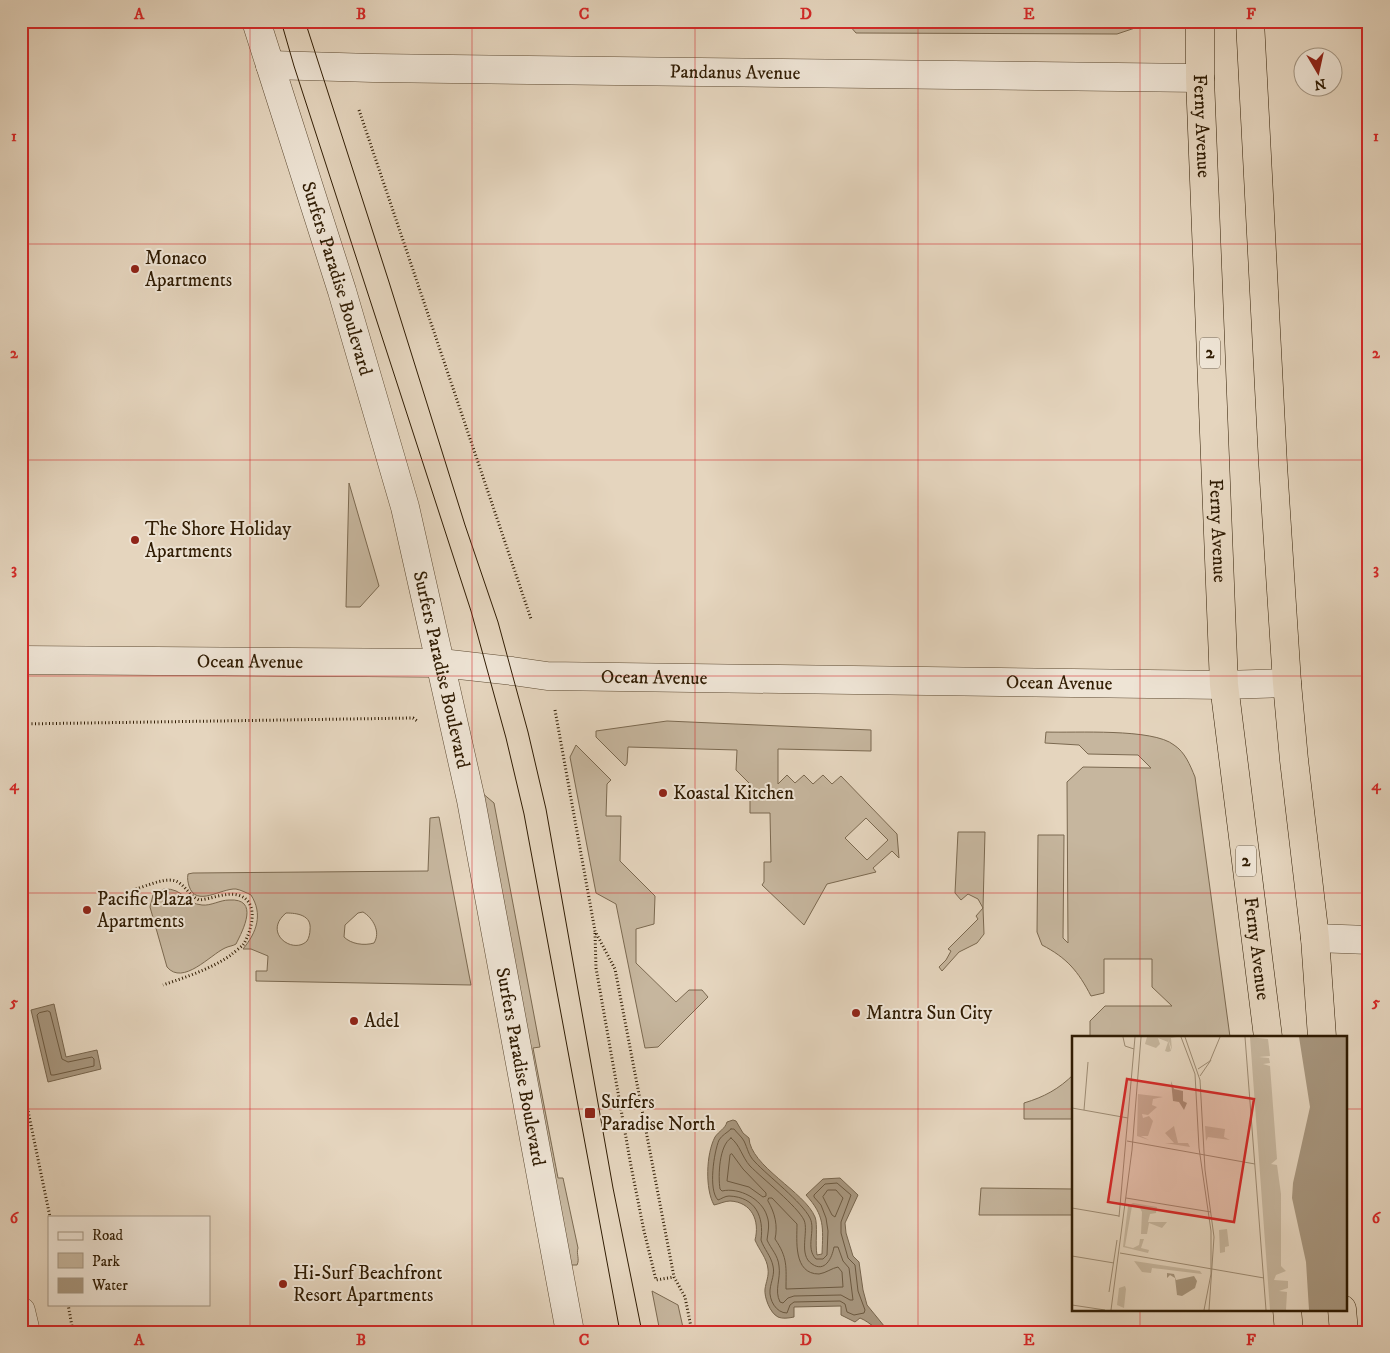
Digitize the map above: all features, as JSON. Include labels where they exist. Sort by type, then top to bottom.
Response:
[{"type":"highway","name":"Ferny Avenue","points":[[1200,21],[1200,78],[1224,685],[1268,1036]]},
{"type":"highway","points":[[1250,21],[1273,465],[1287,683],[1315,938],[1322,1036]]},
{"type":"highway","points":[[1287,1310],[1289,1332]]},
{"type":"highway","points":[[1342,1310],[1344,1332]]},
{"type":"street","name":"Surfers Paradise Boulevard","points":[[256,21],[342,291],[405,507],[472,800],[570,1332]]},
{"type":"street","name":"Pandanus Avenue","points":[[270,65],[373,68],[1200,78]]},
{"type":"street","name":"Ocean Avenue","points":[[21,660],[441,663],[547,676],[1224,685],[1287,683]]},
{"type":"street","points":[[1315,938],[1369,940]]},
{"type":"street","points":[[21,1311],[26,1332]]},
{"type":"path","points":[[359,110],[531,619]]},
{"type":"path","points":[[554,709],[595,931],[596,968],[646,1239],[656,1280],[674,1276]]},
{"type":"path","points":[[21,724],[413,718],[420,724]]},
{"type":"path","points":[[136,889],[166,881],[174,881],[199,900],[236,895],[246,899],[251,906],[253,918],[242,946],[196,974],[164,985]]},
{"type":"path","points":[[595,931],[615,969],[674,1276],[685,1297],[692,1332]]},
{"type":"path","points":[[21,1077],[50,1216]]},
{"type":"path","points":[[68,1306],[73,1332]]},
{"type":"green space","points":[[602,21],[796,21],[796,26],[602,25]]},
{"type":"green space","points":[[849,21],[1146,21],[1138,27],[1117,34],[856,33],[849,25]]},
{"type":"green space","points":[[349,483],[379,586],[360,607],[346,607]]},
{"type":"green space","points":[[667,721],[871,730],[871,751],[778,749],[778,784],[787,775],[795,783],[804,775],[813,784],[823,775],[832,784],[841,776],[897,834],[899,858],[892,851],[873,868],[876,872],[827,884],[804,925],[762,885],[764,882],[764,862],[771,862],[770,813],[750,813],[750,784],[736,770],[737,750],[628,747],[627,763],[625,766],[596,737],[596,731]],"holes":[[[866,818],[888,840],[867,860],[845,838]]]},
{"type":"green space","points":[[1046,732],[1113,732],[1132,734],[1164,740],[1174,745],[1187,759],[1195,777],[1230,1036],[1090,1036],[1090,1021],[1105,1006],[1172,1006],[1152,987],[1152,959],[1104,959],[1104,993],[1091,996],[1071,966],[1042,945],[1037,932],[1038,835],[1064,835],[1063,938],[1068,943],[1067,782],[1083,767],[1151,768],[1138,755],[1088,754],[1079,745],[1045,743]]},
{"type":"green space","points":[[576,745],[611,780],[607,784],[606,816],[621,816],[620,861],[655,896],[654,924],[636,929],[636,963],[676,1002],[689,990],[702,990],[708,997],[658,1047],[645,1048],[616,904],[596,893],[570,757]]},
{"type":"green space","points":[[481,792],[494,803],[540,1047],[533,1048],[558,1178],[563,1178],[578,1248],[577,1265],[570,1263]]},
{"type":"green space","points":[[439,817],[471,985],[256,981],[256,971],[267,971],[268,956],[251,949],[243,949],[252,936],[257,923],[257,909],[251,895],[236,889],[230,889],[210,895],[197,896],[189,886],[188,874],[193,873],[428,871],[430,818]],"holes":[[[363,912],[375,926],[377,934],[374,943],[358,944],[344,937],[345,925],[358,913]],[[286,913],[299,914],[309,921],[309,937],[301,945],[288,944],[278,934],[279,921]]]},
{"type":"green space","points":[[958,832],[985,832],[983,908],[978,899],[968,894],[961,900],[955,893]]},
{"type":"green space","points":[[164,889],[176,891],[196,904],[205,905],[229,900],[244,904],[247,909],[247,916],[236,944],[225,948],[188,971],[181,973],[173,972],[167,967],[150,907],[153,895]]},
{"type":"green space","points":[[983,908],[984,934],[977,943],[959,952],[942,971],[939,967],[951,951],[948,949],[978,919],[976,916]]},
{"type":"green space","points":[[1072,1076],[1072,1119],[1024,1119],[1024,1103],[1051,1092]]},
{"type":"green space","points":[[981,1188],[1072,1189],[1071,1215],[979,1215]]},
{"type":"green space","points":[[652,1291],[678,1305],[684,1332],[660,1332]]},
{"type":"water","points":[[54,1004],[66,1057],[97,1050],[101,1069],[48,1082],[31,1010]]},
{"type":"water","points":[[736,1121],[743,1133],[749,1138],[758,1159],[801,1198],[815,1217],[817,1255],[822,1254],[823,1236],[820,1216],[806,1195],[823,1179],[840,1178],[858,1195],[845,1223],[846,1233],[853,1256],[859,1262],[867,1305],[889,1332],[877,1329],[860,1318],[855,1322],[841,1315],[841,1306],[794,1307],[794,1317],[788,1318],[778,1317],[772,1312],[765,1292],[768,1274],[767,1265],[755,1240],[756,1226],[753,1214],[738,1202],[728,1201],[714,1205],[709,1190],[708,1162],[712,1144],[727,1122]]},
{"type":"tram line","points":[[281,21],[471,611],[506,738],[524,814],[620,1332]]},
{"type":"tram line","points":[[305,21],[465,525],[498,622],[528,732],[546,809],[613,1188],[642,1332]]},
{"type":"place","name":"Monaco Apartments","points":[[135,269]]},
{"type":"place","name":"The Shore Holiday Apartments","points":[[135,540]]},
{"type":"place","name":"Koastal Kitchen","points":[[663,793]]},
{"type":"place","name":"Pacific Plaza Apartments","points":[[87,910]]},
{"type":"place","name":"Mantra Sun City","points":[[856,1013]]},
{"type":"place","name":"Adel","points":[[354,1021]]},
{"type":"place","name":"Surfers Paradise North","points":[[590,1113]]},
{"type":"place","name":"Hi-Surf Beachfront Resort Apartments","points":[[283,1284]]}]
